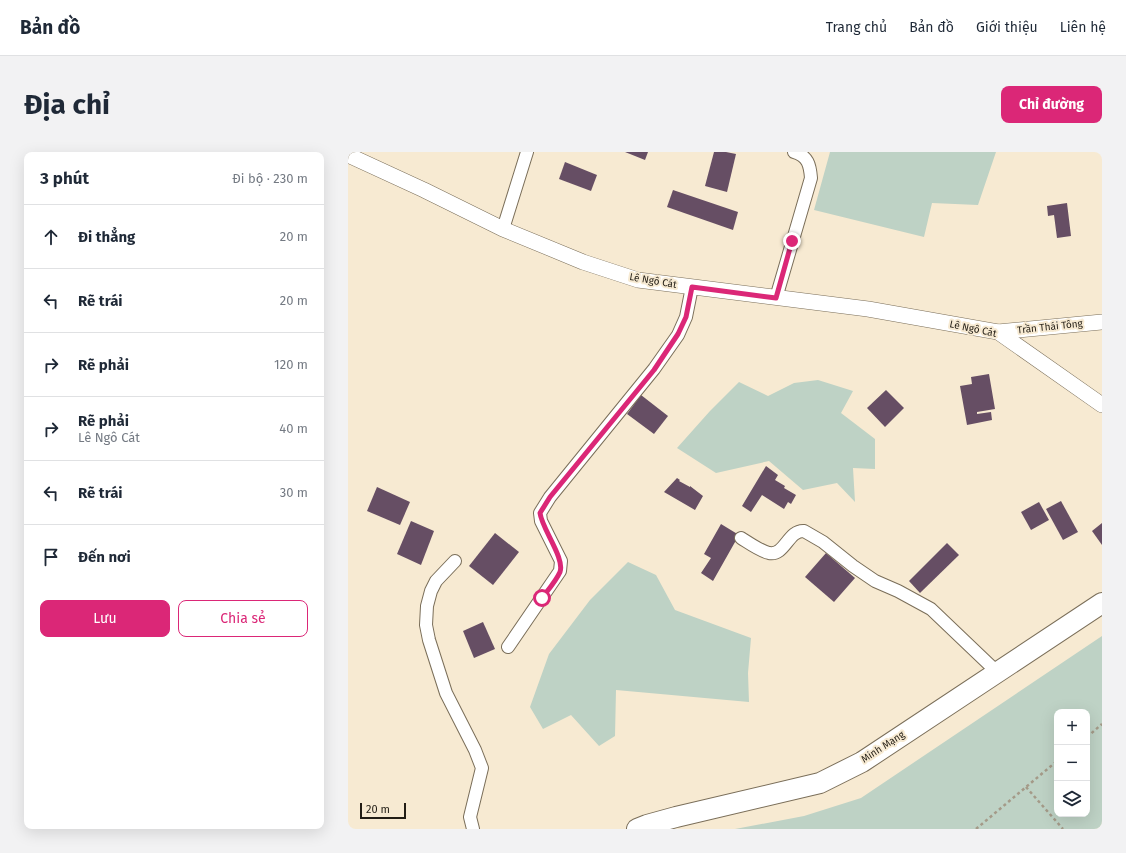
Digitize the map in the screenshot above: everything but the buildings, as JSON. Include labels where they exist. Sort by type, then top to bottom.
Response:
[{"type":"highway","name":"Minh Mạng","points":[[637,829],[676,817],[820,782],[862,762],[1102,603]]},
{"type":"street","points":[[503,229],[527,152]]},
{"type":"street","points":[[776,298],[811,178],[811,168],[807,161],[801,154],[794,152]]},
{"type":"street","name":"Lê Ngô Cát","points":[[348,155],[503,229],[583,262],[638,280],[868,309],[998,332],[1102,405]]},
{"type":"street","points":[[508,647],[560,571],[561,561],[541,521],[540,513],[550,497],[654,370],[678,334],[686,317],[692,287]]},
{"type":"street","name":"Trần Thái Tông","points":[[998,332],[1102,322]]},
{"type":"street","points":[[741,538],[767,553],[774,553],[780,550],[795,533],[801,530],[804,531],[823,542],[853,566],[875,581],[932,609],[997,672]]},
{"type":"street","points":[[455,561],[436,581],[431,591],[427,606],[426,625],[429,640],[446,693],[475,750],[482,768],[470,818],[473,829]]},
{"type":"path","points":[[1090,734],[1102,724]]},
{"type":"path","points":[[976,829],[1054,764]]},
{"type":"path","points":[[1026,787],[1063,829]]},
{"type":"green space","points":[[830,152],[996,152],[978,205],[932,203],[924,237],[814,210]]},
{"type":"green space","points":[[818,380],[853,391],[841,413],[875,439],[875,469],[853,468],[855,502],[837,483],[803,490],[769,461],[716,473],[677,448],[710,411],[739,382],[768,396],[794,383]]},
{"type":"green space","points":[[628,562],[656,575],[675,610],[751,638],[748,673],[749,702],[616,690],[615,736],[599,746],[571,715],[543,729],[530,707],[549,654],[590,600]]},
{"type":"green space","points":[[1102,636],[1102,829],[735,829],[804,816],[861,798]]},
{"type":"route","points":[[542,598],[560,571],[561,561],[541,521],[540,513],[550,497],[654,370],[678,334],[686,317],[692,287],[776,298],[792,241]]}]
